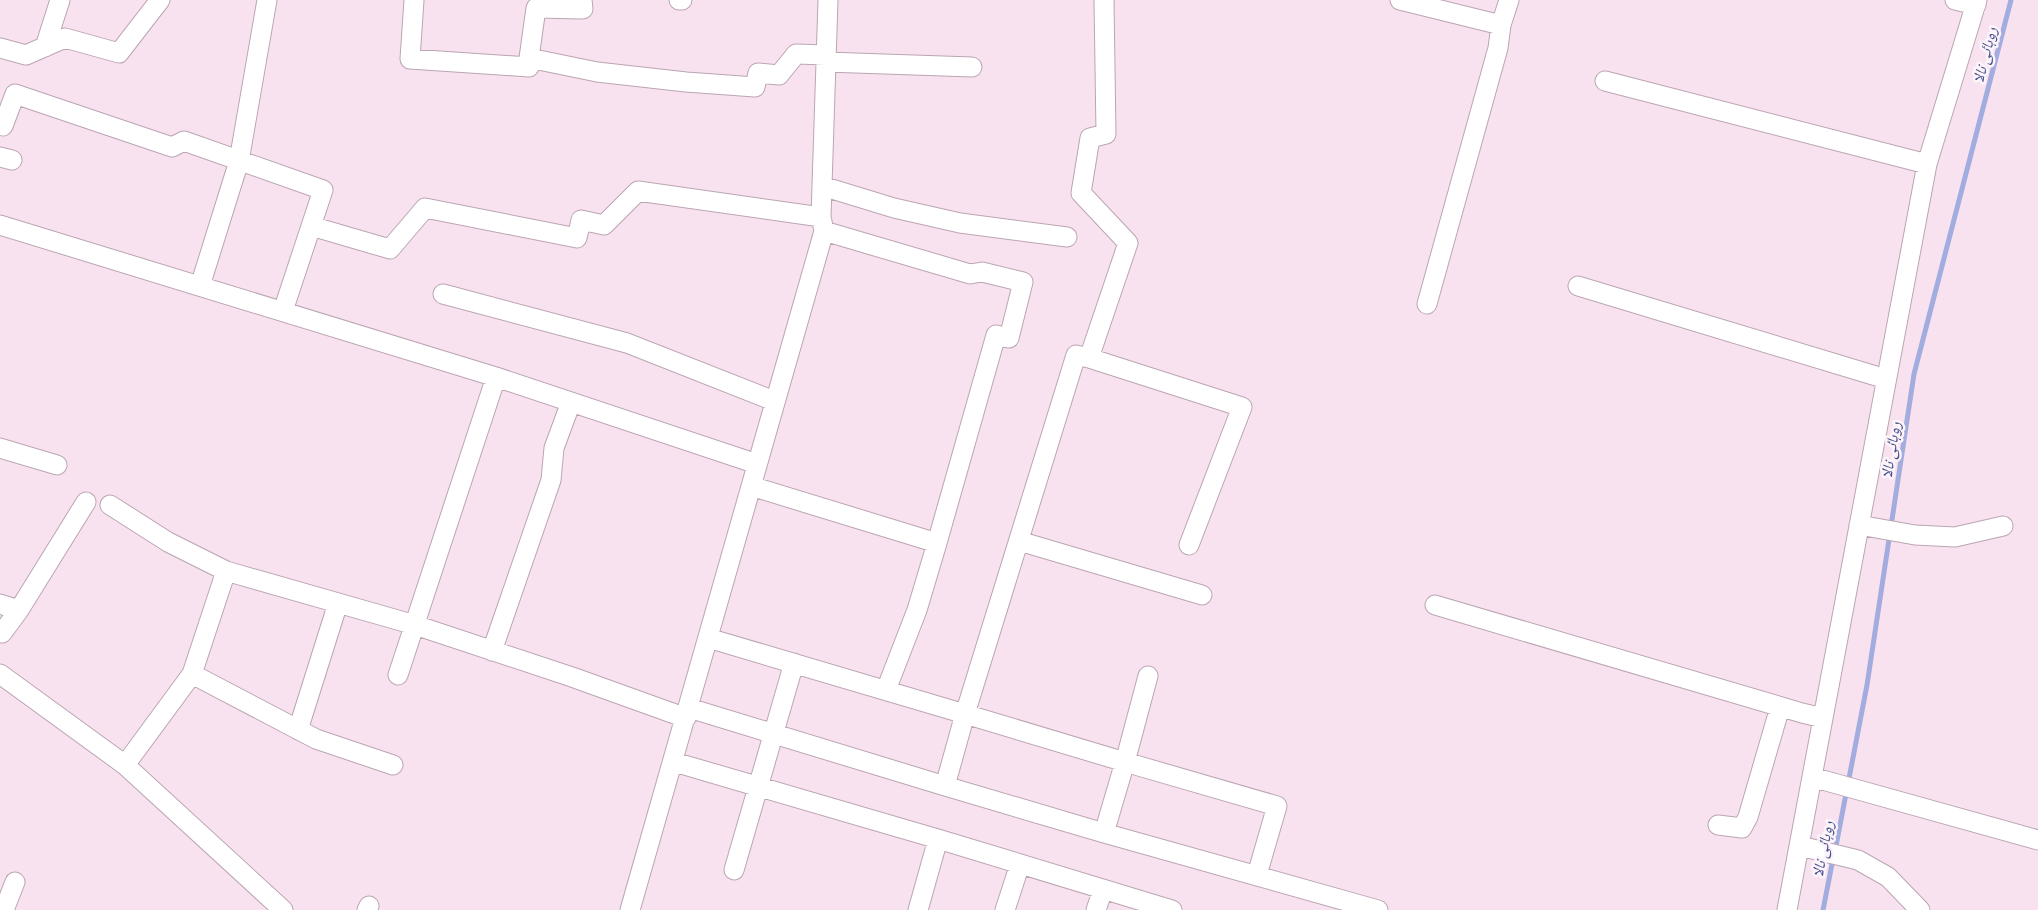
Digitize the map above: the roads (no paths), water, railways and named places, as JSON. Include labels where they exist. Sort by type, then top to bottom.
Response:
[{"type":"street","points":[[45,47],[60,0]]},
{"type":"street","points":[[2,49],[26,55],[65,38],[119,53],[160,0]]},
{"type":"street","points":[[200,286],[239,160],[267,0]]},
{"type":"street","points":[[414,0],[410,59],[529,67],[536,8],[583,9],[582,0]]},
{"type":"street","points":[[630,910],[688,713],[823,224],[822,186],[828,0]]},
{"type":"street","points":[[1089,358],[1128,243],[1081,193],[1090,138],[1106,134],[1104,0]]},
{"type":"street","points":[[1400,0],[1501,25]]},
{"type":"street","points":[[1427,304],[1498,48],[1501,25],[1509,0]]},
{"type":"street","points":[[1787,910],[1808,847],[1823,718],[1864,526],[1886,379],[1927,164],[1977,3],[1956,0]]},
{"type":"street","points":[[529,58],[597,72],[686,82],[755,87],[758,73],[779,75],[796,54],[826,58],[972,67]]},
{"type":"street","points":[[1605,81],[1927,164]]},
{"type":"street","points":[[3,126],[15,94],[172,147],[184,141],[323,190],[283,312]]},
{"type":"street","points":[[822,186],[894,208],[960,222],[1067,237]]},
{"type":"street","points":[[311,226],[390,249],[425,208],[577,238],[581,220],[604,226],[638,191],[823,224],[970,274],[982,272],[1023,282],[1009,338],[996,334],[917,610],[886,690]]},
{"type":"street","points":[[0,225],[496,377],[757,464]]},
{"type":"street","points":[[1578,286],[1886,379]]},
{"type":"street","points":[[443,294],[627,343],[774,401]]},
{"type":"street","points":[[945,786],[965,714],[1076,355],[1242,407],[1190,545]]},
{"type":"street","points":[[398,675],[496,377]]},
{"type":"street","points":[[492,651],[551,480],[554,448],[570,402]]},
{"type":"street","points":[[0,448],[57,465]]},
{"type":"street","points":[[751,486],[937,543]]},
{"type":"street","points":[[0,632],[2,633],[19,610],[86,502]]},
{"type":"street","points":[[110,505],[168,542],[226,571],[414,625],[688,713],[773,734],[1104,833],[1257,875],[1329,903],[1378,910]]},
{"type":"street","points":[[1864,526],[1903,531],[1915,535],[1955,537],[2003,526]]},
{"type":"street","points":[[1019,541],[1202,596]]},
{"type":"street","points":[[125,765],[192,674],[226,571]]},
{"type":"street","points":[[298,730],[338,603]]},
{"type":"street","points":[[0,604],[19,610]]},
{"type":"street","points":[[1435,604],[1780,707],[1823,718]]},
{"type":"street","points":[[708,638],[1277,806],[1257,875]]},
{"type":"street","points":[[734,870],[794,663]]},
{"type":"street","points":[[0,674],[125,765],[283,910]]},
{"type":"street","points":[[192,674],[316,739],[393,765]]},
{"type":"street","points":[[1104,833],[1148,676]]},
{"type":"street","points":[[1718,825],[1742,828],[1748,818],[1780,707]]},
{"type":"street","points":[[674,762],[1172,910]]},
{"type":"street","points":[[1816,778],[2038,840]]},
{"type":"street","points":[[918,910],[938,839]]},
{"type":"street","points":[[1808,847],[1858,860],[1888,876],[1920,910]]},
{"type":"street","points":[[1005,910],[1020,864]]},
{"type":"street","points":[[4,910],[16,882]]},
{"type":"street","points":[[1096,910],[1103,889]]},
{"type":"waterway","name":"روہائی نالا","points":[[1835,851],[1867,685],[1914,374],[2011,0]]},
{"type":"waterway","name":"روہائی نالا","points":[[1823,910],[1833,859]]}]
